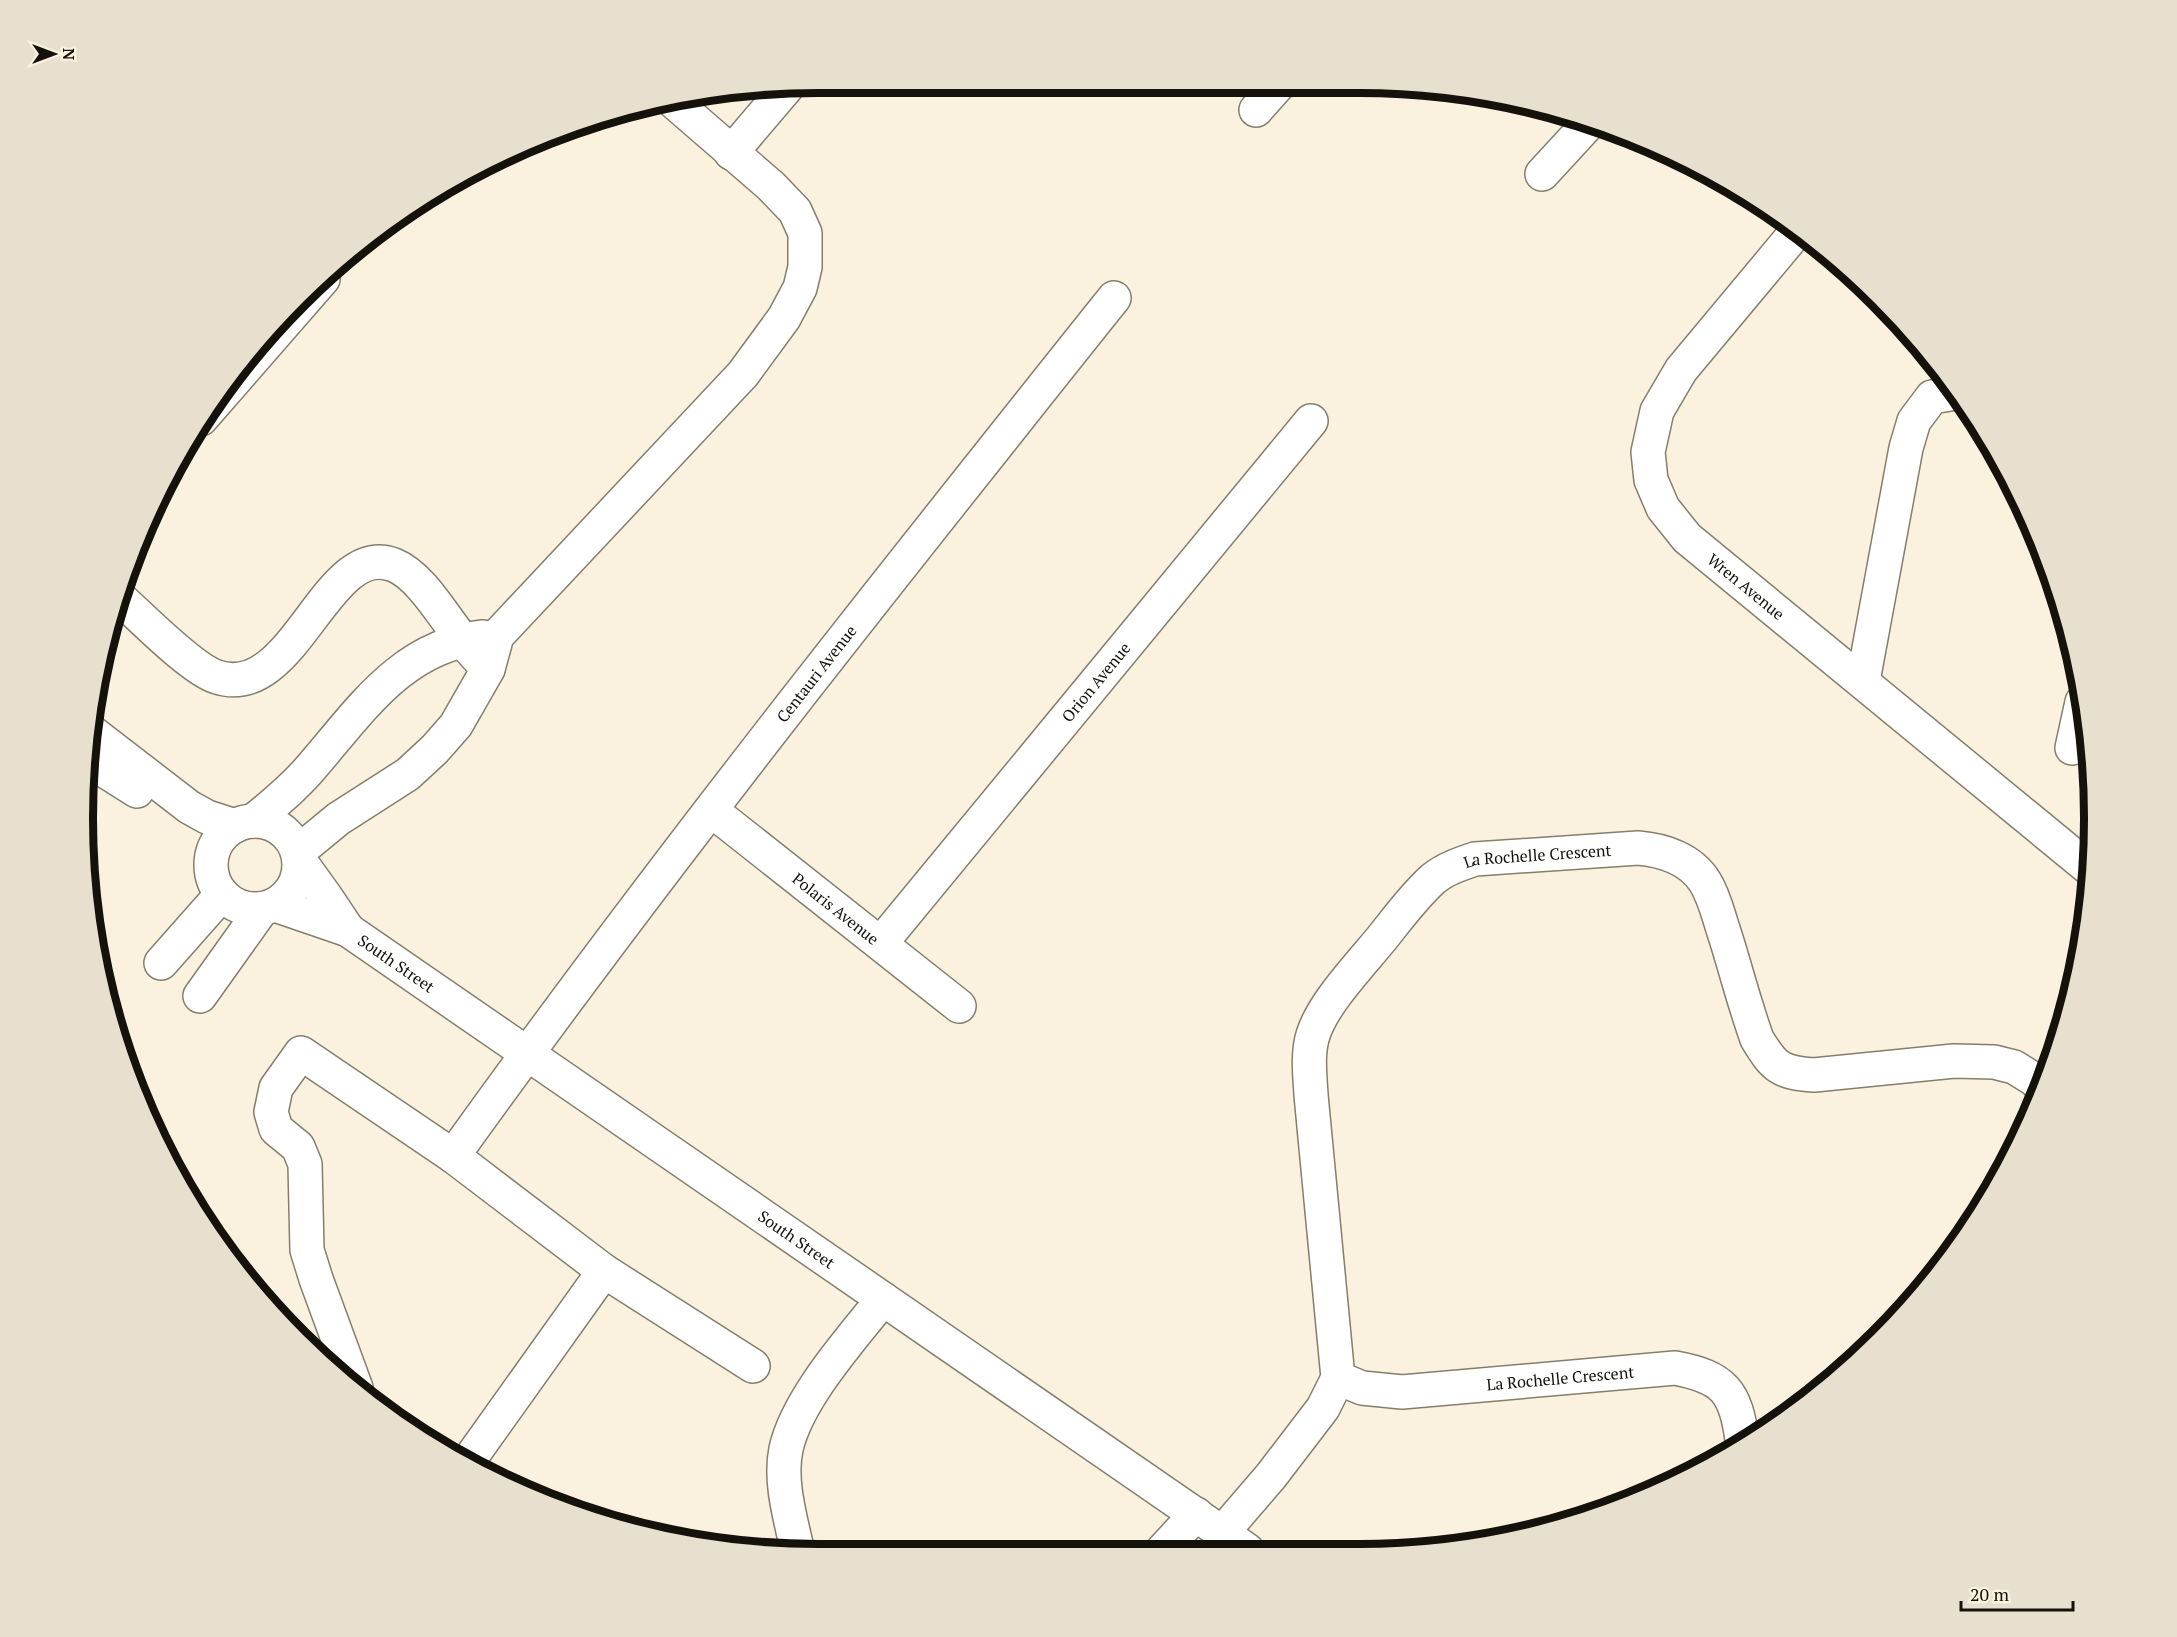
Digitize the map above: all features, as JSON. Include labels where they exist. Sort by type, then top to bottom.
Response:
[{"type":"street","points":[[1256,110],[1271,93]]},
{"type":"street","points":[[731,153],[781,95]]},
{"type":"street","points":[[299,857],[338,819],[408,774],[435,750],[456,725],[488,669],[497,636],[742,374],[784,318],[800,288],[806,267],[806,233],[795,211],[771,186],[679,107]]},
{"type":"street","points":[[1542,174],[1583,129]]},
{"type":"street","name":"Wren Avenue","points":[[1792,237],[1682,370],[1656,411],[1648,452],[1651,480],[1663,508],[1687,537],[2082,862]]},
{"type":"street","name":"Centauri Avenue","points":[[453,1156],[526,1054],[711,810],[884,587],[1114,298]]},
{"type":"street","points":[[1863,681],[1904,458],[1914,421],[1932,397],[1947,395]]},
{"type":"street","name":"Orion Avenue","points":[[881,943],[1311,421]]},
{"type":"street","points":[[126,604],[198,667],[216,677],[243,680],[253,677],[268,667],[288,647],[349,573],[364,563],[379,561],[396,566],[411,578],[432,599],[462,640],[488,669]]},
{"type":"street","points":[[268,907],[247,908],[233,903],[222,894],[214,881],[211,866],[213,852],[221,836],[244,823],[306,773],[383,684],[412,663],[462,640],[497,636]]},
{"type":"street","points":[[2072,748],[2078,722]]},
{"type":"street","points":[[98,737],[189,807],[207,817],[244,823],[268,822],[281,828],[291,839],[299,857],[298,879],[289,894],[268,907],[200,996]]},
{"type":"street","points":[[96,765],[186,823],[213,852]]},
{"type":"street","name":"Polaris Avenue","points":[[711,810],[959,1006]]},
{"type":"street","name":"La Rochelle Crescent","points":[[1741,1435],[1739,1417],[1732,1398],[1716,1381],[1698,1372],[1675,1368],[1402,1392],[1362,1388],[1338,1378],[1311,1095],[1310,1059],[1313,1036],[1321,1018],[1347,981],[1416,897],[1435,878],[1453,866],[1475,859],[1638,848],[1670,854],[1692,867],[1705,881],[1715,904],[1757,1039],[1780,1069],[1794,1074],[1814,1075],[1954,1061],[1994,1062],[2014,1067],[2035,1080]]},
{"type":"street","name":"South Street","points":[[299,857],[348,930]]},
{"type":"street","points":[[161,963],[222,894]]},
{"type":"street","name":"South Street","points":[[268,907],[348,930],[1222,1532]]},
{"type":"street","points":[[350,1372],[307,1250],[305,1164],[298,1147],[276,1129],[271,1112],[276,1088],[301,1053],[453,1156],[604,1271],[753,1366]]},
{"type":"street","points":[[472,1456],[604,1271]]},
{"type":"street","points":[[796,1543],[784,1476],[786,1449],[792,1432],[806,1404],[832,1365],[883,1299]]},
{"type":"street","points":[[1183,1544],[1222,1532],[1271,1476],[1323,1408],[1338,1378]]}]
